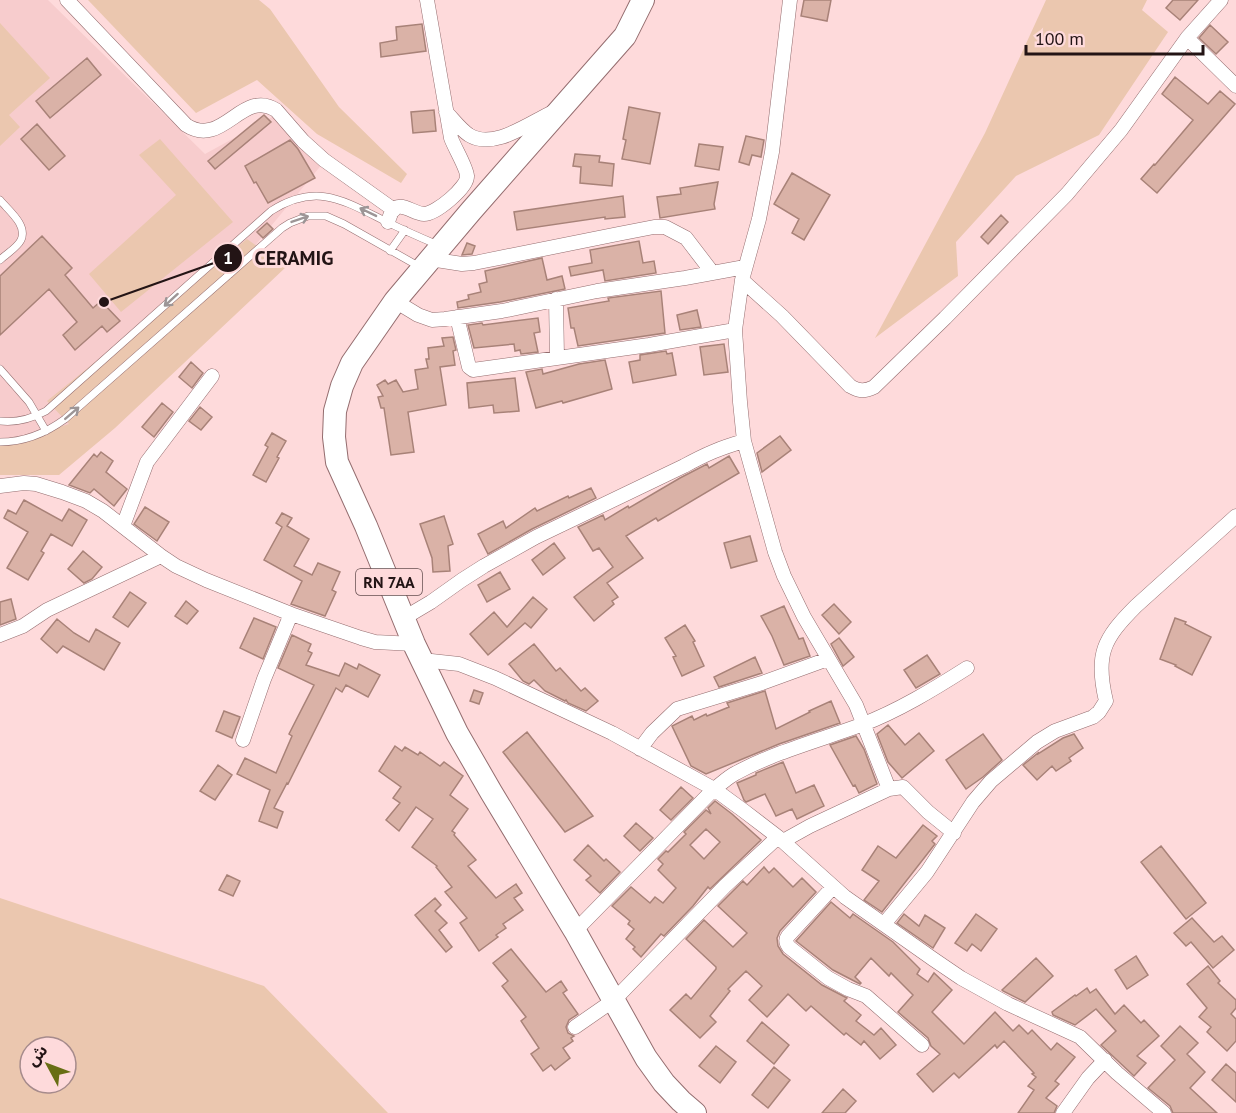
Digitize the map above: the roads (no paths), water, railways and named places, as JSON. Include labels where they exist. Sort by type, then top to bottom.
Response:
[{"type":"main road","name":"RN 7AA","points":[[643,0],[625,36],[395,301],[352,363],[342,387],[336,411],[334,436],[337,462],[418,652],[457,733],[575,931],[646,1058],[681,1101],[695,1113]]},
{"type":"street","points":[[66,0],[186,125],[197,131],[208,131],[219,128],[254,106],[271,107],[303,141],[391,216],[400,207],[422,214],[432,212],[465,184],[468,175],[454,148],[427,0]]},
{"type":"street","points":[[790,0],[772,152],[759,219],[743,273],[735,330],[744,441],[775,552],[784,576],[804,617],[856,705],[889,789]]},
{"type":"street","points":[[395,301],[418,315],[432,320],[502,311],[597,291],[712,272],[743,273],[850,386],[858,391],[866,391],[874,387],[945,318],[1067,194],[1121,130],[1186,38],[1221,0]]},
{"type":"street","points":[[1186,38],[1236,86]]},
{"type":"street","points":[[446,112],[471,136],[490,140],[503,137],[563,107]]},
{"type":"street","points":[[431,258],[462,264],[654,227],[665,227],[686,238],[712,272]]},
{"type":"street","points":[[556,299],[557,357]]},
{"type":"street","points":[[457,317],[469,367],[473,370],[649,345],[735,330]]},
{"type":"street","points":[[123,526],[147,462],[212,376]]},
{"type":"street","points":[[404,618],[462,579],[536,537],[706,454],[744,441]]},
{"type":"street","points":[[0,486],[36,484],[86,501],[176,566],[206,580],[291,614],[361,638],[459,664],[495,678],[627,741],[714,789],[781,839],[833,887],[961,978],[1017,1008],[1080,1037],[1164,1113]]},
{"type":"street","points":[[884,924],[927,872],[973,802],[991,781],[1037,742],[1055,731],[1093,717],[1099,712],[1106,701],[1100,671],[1102,653],[1111,634],[1136,606],[1236,516]]},
{"type":"street","points":[[0,635],[23,627],[47,610],[161,556]]},
{"type":"street","points":[[243,740],[291,614]]},
{"type":"street","points":[[640,749],[652,733],[677,709],[762,683],[828,659]]},
{"type":"street","points":[[575,931],[714,789],[734,774],[761,761],[864,724],[915,699],[967,668]]},
{"type":"street","points":[[627,741],[652,733]]},
{"type":"street","points":[[652,733],[655,757]]},
{"type":"street","points":[[575,1028],[614,1000],[725,886],[781,839],[889,789],[903,787],[928,812],[954,833]]},
{"type":"street","points":[[833,887],[788,936],[786,944],[828,978],[866,996],[922,1045]]},
{"type":"street","points":[[1062,1113],[1088,1078],[1105,1060]]},
{"type":"lane","points":[[0,421],[20,421],[38,415],[53,405],[271,212],[300,198],[321,196],[343,200],[391,216],[431,258]]},
{"type":"lane","points":[[0,260],[21,240],[23,232],[20,224],[2,206]]},
{"type":"lane","points":[[0,442],[28,438],[46,431],[65,418],[282,228],[298,219],[308,216],[326,216],[390,250],[431,258]]},
{"type":"lane","points":[[390,250],[405,230]]},
{"type":"lane","points":[[217,260],[230,274]]},
{"type":"lane","points":[[0,369],[29,402],[46,431]]},
{"type":"place","name":"CERAMIG","points":[[104,302]]}]
